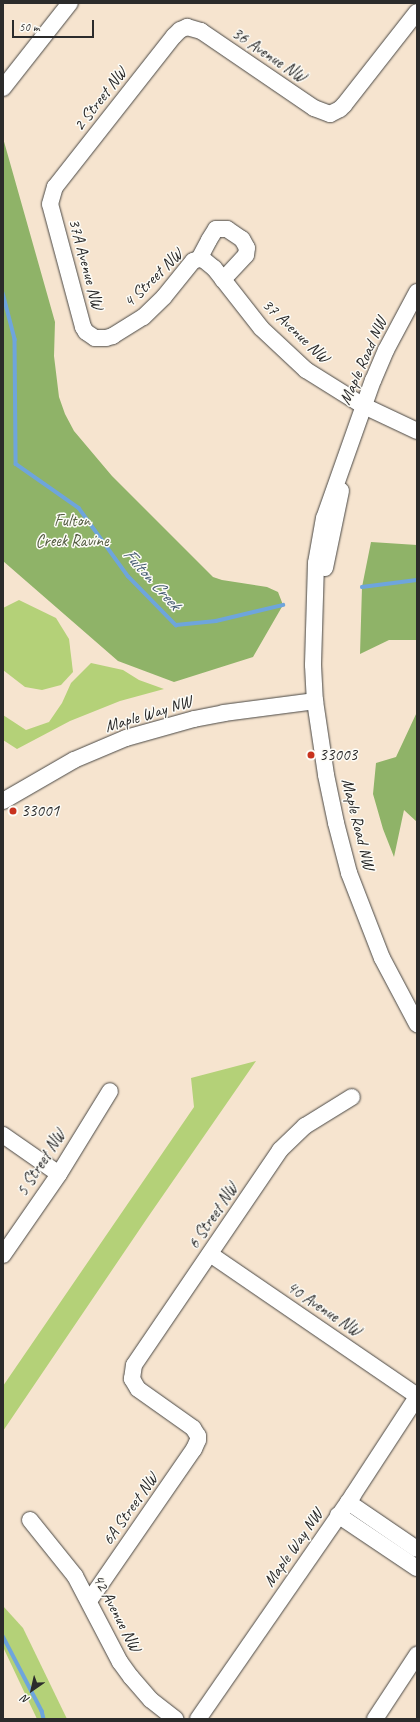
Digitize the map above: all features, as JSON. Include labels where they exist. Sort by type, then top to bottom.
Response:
[{"type":"street","points":[[3,88],[70,3]]},
{"type":"street","name":"36 Avenue NW","points":[[187,27],[201,31],[314,108],[330,114],[340,109],[344,105],[417,12]]},
{"type":"street","name":"2 Street NW","points":[[50,200],[55,187],[137,82],[174,36],[180,30],[187,27]]},
{"type":"street","name":"37A Avenue NW","points":[[50,200],[82,322],[86,332],[90,336]]},
{"type":"street","points":[[199,259],[216,229],[227,229],[242,239],[247,248],[246,255],[223,280]]},
{"type":"street","name":"4 Street NW","points":[[90,336],[95,338],[106,338],[132,326],[154,308],[193,262],[199,259]]},
{"type":"street","name":"37 Avenue NW","points":[[199,259],[209,263],[249,314],[289,356],[320,380],[362,405],[417,431]]},
{"type":"street","name":"Maple Road NW","points":[[417,292],[386,350],[362,405],[348,448],[337,517],[314,619],[313,665],[315,701],[326,775],[336,823],[349,873],[382,958],[417,1024]]},
{"type":"street","name":"Maple Way NW","points":[[3,801],[74,760],[126,738],[194,719],[224,713],[315,701]]},
{"type":"street","name":"5 Street NW","points":[[3,1255],[59,1174],[110,1091]]},
{"type":"street","name":"6 Street NW","points":[[198,1436],[190,1425],[138,1389],[132,1379],[133,1369],[136,1362],[288,1141],[305,1126],[352,1097]]},
{"type":"street","points":[[3,1135],[59,1174]]},
{"type":"street","name":"40 Avenue NW","points":[[210,1254],[417,1397]]},
{"type":"street","name":"Maple Way NW","points":[[198,1719],[348,1502],[417,1397]]},
{"type":"street","name":"6A Street NW","points":[[89,1601],[194,1450],[198,1436]]},
{"type":"street","points":[[348,1502],[417,1549]]},
{"type":"street","points":[[338,1515],[417,1568]]},
{"type":"street","name":"42 Avenue NW","points":[[30,1520],[70,1569],[89,1601],[120,1662],[151,1700],[175,1719]]},
{"type":"street","points":[[375,1719],[417,1655]]},
{"type":"green space","name":"Fulton Creek Ravine","points":[[3,138],[55,322],[54,356],[59,397],[65,414],[74,431],[112,476],[213,577],[222,580],[267,587],[278,592],[283,605],[253,657],[174,682],[118,661],[3,561]]},
{"type":"green space","points":[[371,542],[417,545],[417,640],[389,640],[360,654],[362,587]]},
{"type":"green space","points":[[19,600],[56,618],[69,639],[73,672],[61,685],[42,690],[25,687],[3,670],[3,608]]},
{"type":"green space","points":[[91,663],[123,670],[139,680],[164,689],[120,701],[70,721],[17,749],[3,740],[3,715],[26,730],[49,722],[62,703],[71,683]]},
{"type":"green space","points":[[417,712],[417,822],[404,810],[394,857],[383,829],[373,794],[376,763],[396,757]]},
{"type":"green space","points":[[256,1061],[3,1431],[3,1386],[194,1107],[191,1078]]},
{"type":"green space","points":[[3,1606],[23,1628],[67,1719],[37,1719],[3,1647]]},
{"type":"waterway","name":"Fulton Creek","points":[[3,293],[15,339],[16,464],[79,508],[128,576],[176,625],[216,621],[283,605]]},
{"type":"waterway","name":"Fulton Creek","points":[[362,587],[417,580]]},
{"type":"waterway","points":[[3,1636],[42,1711],[44,1719]]},
{"type":"place","name":"33003","points":[[311,755]]},
{"type":"place","name":"33001","points":[[13,811]]}]
